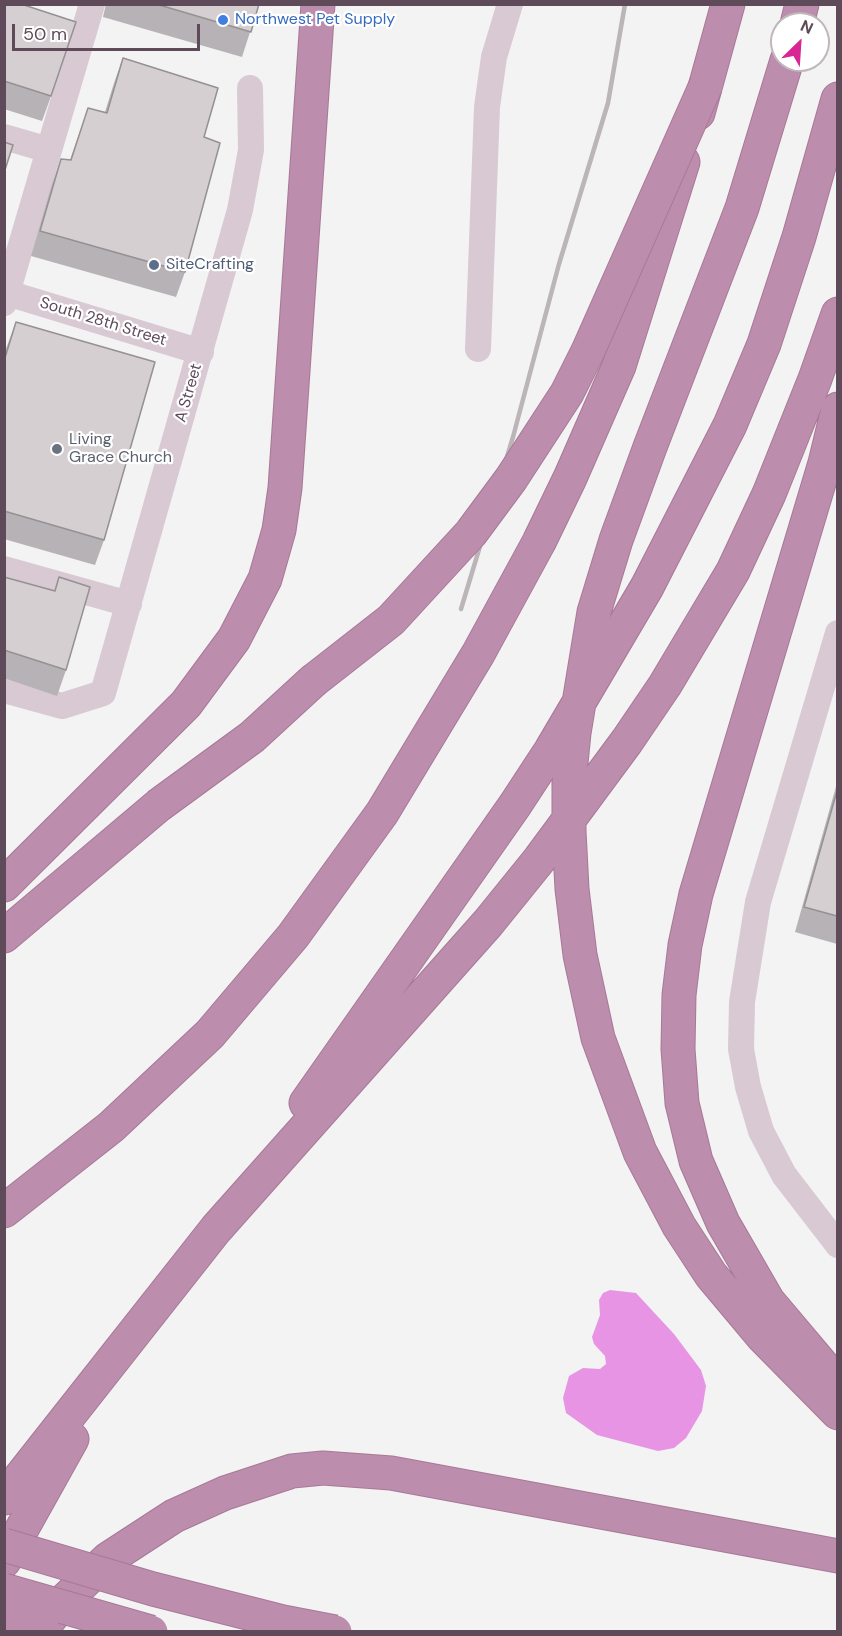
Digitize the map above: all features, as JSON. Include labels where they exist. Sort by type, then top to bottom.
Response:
[{"type":"highway","points":[[4,885],[186,704],[234,639],[265,579],[279,530],[285,488],[318,4]]},
{"type":"highway","points":[[4,1210],[111,1127],[210,1034],[293,936],[382,813],[510,596],[539,542],[601,409],[619,366],[661,238],[728,4]]},
{"type":"highway","points":[[783,72],[742,208],[650,447],[616,540],[594,612],[581,679],[569,783],[572,889],[580,956],[598,1038],[619,1101],[640,1152],[679,1226],[737,1308],[792,1369],[837,1413]]},
{"type":"highway","points":[[4,936],[159,805],[252,737],[313,681],[391,620],[471,533],[517,470],[567,393],[588,351],[706,85]]},
{"type":"highway","points":[[4,1498],[216,1229],[515,806],[552,750],[647,587],[730,425],[764,344],[802,226],[837,99]]},
{"type":"highway","points":[[216,1229],[406,1018],[488,923],[590,793],[665,685],[733,571],[769,494],[815,379],[837,314]]},
{"type":"highway","points":[[837,409],[825,463],[696,894],[685,945],[679,995],[678,1049],[682,1103],[694,1151],[723,1223],[768,1301],[837,1384]]},
{"type":"highway","points":[[4,1561],[56,1466],[147,1317]]},
{"type":"highway","points":[[4,1620],[42,1632],[64,1601],[108,1559],[174,1516],[225,1493],[292,1471],[323,1468],[391,1473],[837,1556]]},
{"type":"highway","points":[[4,1545],[164,1592],[283,1622],[335,1632]]},
{"type":"highway","points":[[4,1590],[151,1632]]},
{"type":"street","points":[[5,296],[92,4]]},
{"type":"street","points":[[478,349],[487,107],[494,57],[510,4]]},
{"type":"street","name":"A Street","points":[[4,690],[62,706],[103,693],[240,210],[249,160],[250,88]]},
{"type":"street","points":[[4,137],[49,150]]},
{"type":"street","name":"South 28th Street","points":[[5,296],[201,352]]},
{"type":"street","points":[[4,569],[129,604]]},
{"type":"street","points":[[837,633],[758,902],[742,1002],[741,1049],[761,1131],[784,1175],[837,1245]]},
{"type":"shaded area","points":[[610,1290],[636,1293],[674,1334],[701,1370],[706,1386],[702,1411],[686,1438],[674,1448],[658,1451],[597,1435],[566,1413],[563,1398],[569,1376],[583,1368],[600,1369],[606,1364],[605,1356],[594,1344],[592,1337],[600,1315],[599,1300],[603,1293]]},
{"type":"building","points":[[4,4],[21,4],[76,22],[51,96],[4,81]]},
{"type":"building","points":[[156,4],[259,4],[251,32]]},
{"type":"building","points":[[123,58],[218,88],[204,137],[220,143],[185,272],[40,231],[61,159],[71,160],[88,108],[107,113]]},
{"type":"building","points":[[4,142],[13,145],[4,173]]},
{"type":"building","points":[[16,322],[155,362],[104,540],[4,511],[4,361]]},
{"type":"building","points":[[4,577],[55,591],[59,577],[90,587],[66,670],[4,650]]},
{"type":"building","points":[[837,791],[837,916],[804,907]]},
{"type":"railway","points":[[461,609],[513,437],[559,264],[608,103],[625,4]]},
{"type":"place","name":"Northwest Pet Supply","points":[[223,20]]},
{"type":"place","name":"SiteCrafting","points":[[154,265]]},
{"type":"place","name":"Living Grace Church","points":[[57,449]]}]
